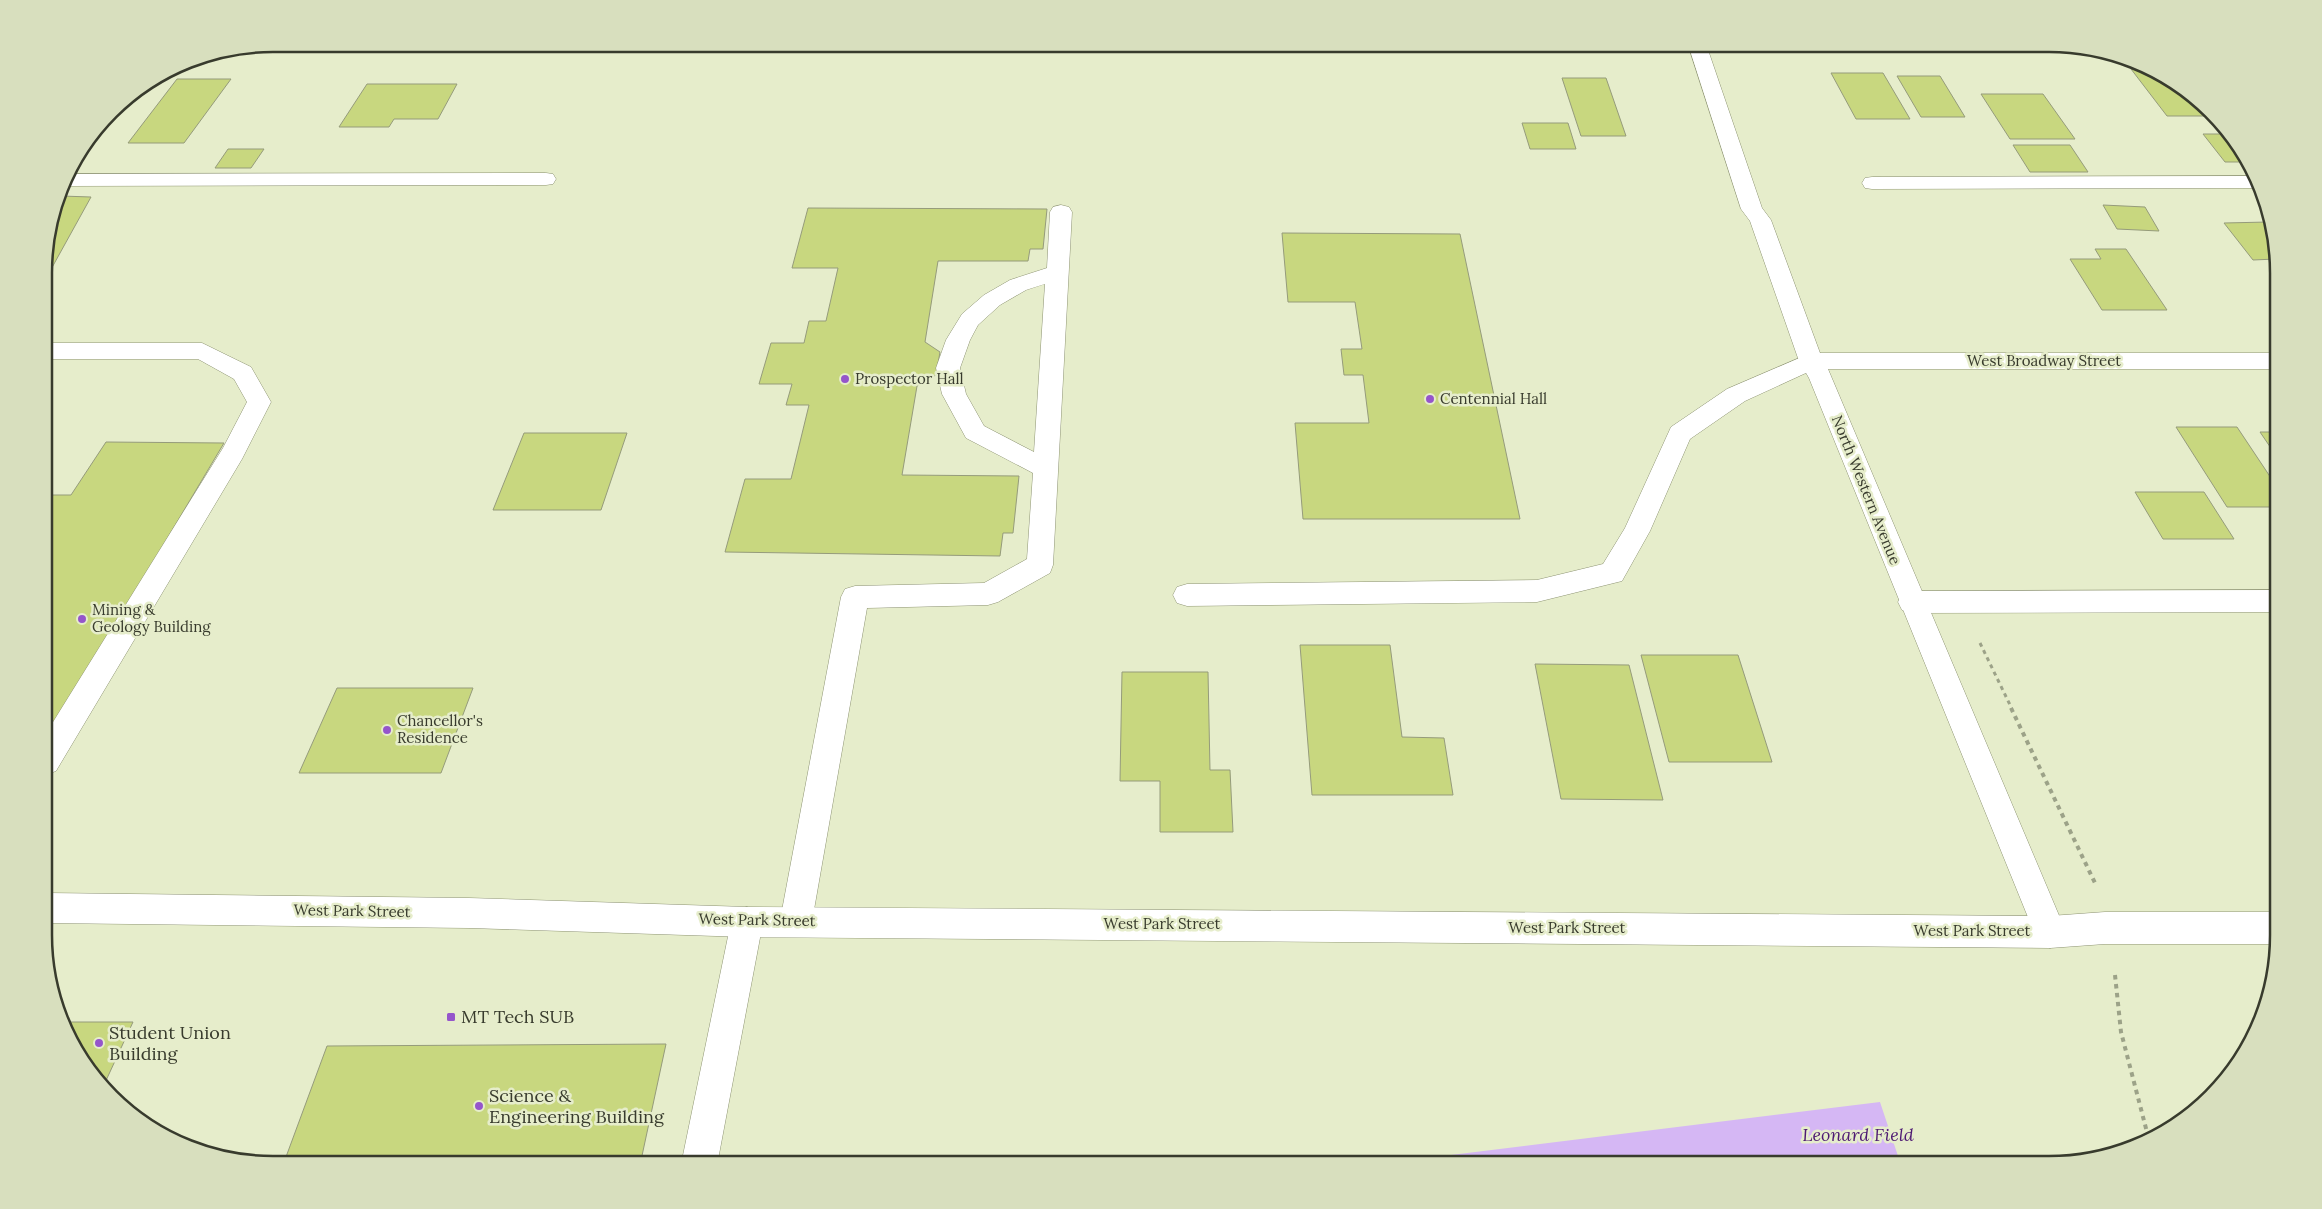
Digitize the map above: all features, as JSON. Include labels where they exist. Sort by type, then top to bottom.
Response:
[{"type":"street","name":"North Western Avenue","points":[[1700,52],[1752,209],[1760,220],[1811,360],[1821,378],[2050,932]]},
{"type":"street","points":[[73,180],[546,180]]},
{"type":"street","points":[[1872,183],[2250,182]]},
{"type":"street","points":[[796,921],[855,597],[988,594],[1040,565],[1061,212]]},
{"type":"street","points":[[1046,469],[975,432],[954,394],[948,368],[958,340],[970,320],[992,300],[1018,285],[1058,272]]},
{"type":"street","points":[[52,351],[202,351],[243,373],[259,402],[233,452],[52,750]]},
{"type":"street","name":"West Broadway Street","points":[[1811,360],[2270,361]]},
{"type":"street","points":[[1187,595],[1537,591],[1612,573],[1637,531],[1680,433],[1736,396],[1811,360]]},
{"type":"street","points":[[1912,602],[2270,602]]},
{"type":"street","name":"West Park Street","points":[[52,908],[469,912],[747,922],[2050,932],[2105,928],[2270,928]]},
{"type":"street","points":[[701,1156],[747,922]]},
{"type":"path","points":[[2115,977],[2120,1032],[2147,1133]]},
{"type":"green space","name":"Leonard Field","points":[[1880,1102],[1898,1156],[1443,1156]]},
{"type":"building","points":[[2131,69],[2159,82],[2183,98],[2204,116],[2167,116]]},
{"type":"building","points":[[1831,73],[1883,73],[1910,119],[1856,119]]},
{"type":"building","points":[[1897,76],[1940,76],[1965,117],[1921,117]]},
{"type":"building","points":[[1562,78],[1606,78],[1626,136],[1581,136]]},
{"type":"building","points":[[177,79],[231,79],[184,143],[128,143]]},
{"type":"building","points":[[367,84],[457,84],[438,119],[394,119],[389,127],[339,127]]},
{"type":"building","points":[[1981,94],[2043,94],[2075,139],[2010,139]]},
{"type":"building","points":[[1522,123],[1568,123],[1576,149],[1530,149]]},
{"type":"building","points":[[2203,134],[2220,134],[2239,162],[2225,162]]},
{"type":"building","points":[[2013,145],[2070,145],[2088,172],[2030,172]]},
{"type":"building","points":[[228,149],[264,149],[251,168],[215,168]]},
{"type":"building","points":[[66,196],[91,197],[52,267],[54,244]]},
{"type":"building","points":[[2103,205],[2145,207],[2159,231],[2117,229]]},
{"type":"building","name":"Prospector Hall","points":[[808,208],[1047,209],[1043,249],[1030,249],[1028,261],[938,261],[925,342],[940,352],[936,375],[917,386],[902,475],[1019,476],[1013,533],[1003,533],[1000,556],[725,552],[745,479],[791,479],[809,405],[786,405],[792,384],[759,384],[771,343],[804,343],[809,321],[826,321],[838,268],[792,268]]},
{"type":"building","points":[[2263,222],[2269,259],[2253,260],[2224,223]]},
{"type":"building","name":"Centennial Hall","points":[[1282,233],[1460,234],[1520,519],[1303,519],[1295,423],[1369,423],[1363,375],[1344,375],[1341,349],[1362,349],[1355,302],[1288,302]]},
{"type":"building","points":[[2095,249],[2126,249],[2167,310],[2102,310],[2070,259],[2101,259]]},
{"type":"building","points":[[2176,427],[2237,427],[2270,476],[2270,507],[2227,507]]},
{"type":"building","points":[[2260,432],[2270,432],[2270,447]]},
{"type":"building","points":[[524,433],[627,433],[601,510],[493,510]]},
{"type":"building","name":"Mining & Geology Building","points":[[106,442],[224,443],[52,732],[52,495],[71,495]]},
{"type":"building","points":[[2135,492],[2204,492],[2234,539],[2163,539]]},
{"type":"building","points":[[1300,645],[1390,645],[1402,737],[1444,738],[1453,795],[1312,795]]},
{"type":"building","points":[[1641,655],[1738,655],[1772,762],[1669,762]]},
{"type":"building","points":[[1535,664],[1629,665],[1663,800],[1561,799]]},
{"type":"building","points":[[1122,672],[1208,672],[1210,770],[1230,770],[1233,832],[1160,832],[1160,781],[1120,781]]},
{"type":"building","name":"Chancellor's Residence","points":[[337,688],[473,688],[441,773],[299,773]]},
{"type":"building","name":"Student Union Building","points":[[70,1022],[133,1022],[106,1080],[82,1046]]},
{"type":"building","name":"Science & Engineering Building","points":[[666,1044],[642,1156],[286,1156],[327,1046]]},
{"type":"place","name":"Prospector Hall","points":[[845,379]]},
{"type":"place","name":"Centennial Hall","points":[[1430,399]]},
{"type":"place","name":"Mining & Geology Building","points":[[82,619]]},
{"type":"place","name":"Chancellor's Residence","points":[[387,730]]},
{"type":"place","name":"MT Tech SUB","points":[[451,1017]]},
{"type":"place","name":"Student Union Building","points":[[99,1043]]},
{"type":"place","name":"Science & Engineering Building","points":[[479,1106]]}]
